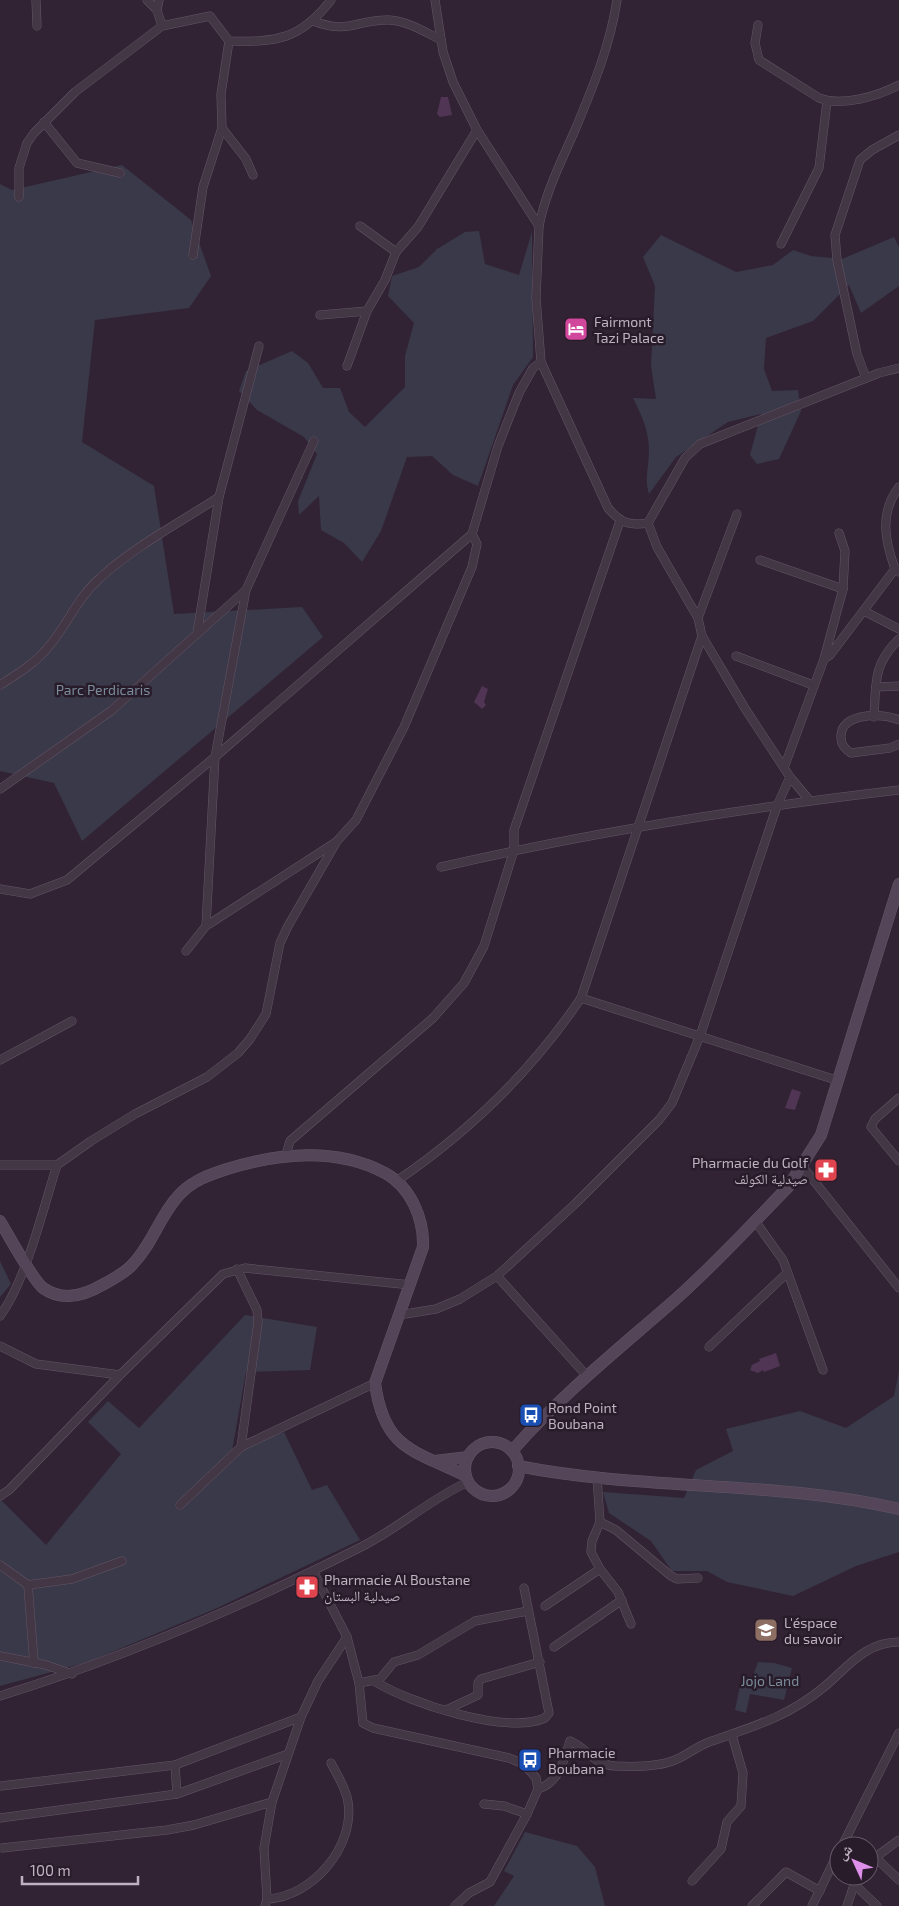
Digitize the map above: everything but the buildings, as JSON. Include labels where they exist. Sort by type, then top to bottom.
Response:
[{"type":"main road","points":[[508,1448],[586,1375],[678,1296],[788,1188],[803,1167],[821,1134],[839,1082],[899,884]]},
{"type":"main road","points":[[0,1221],[43,1288],[56,1295],[68,1296],[89,1292],[132,1266],[149,1243],[172,1204],[195,1180],[251,1162],[286,1155],[320,1155],[367,1163],[398,1180],[419,1215],[424,1232],[423,1247],[375,1383],[382,1416],[402,1444],[415,1454],[435,1461],[467,1479],[481,1494],[490,1496],[507,1491],[517,1479],[518,1466],[508,1448],[488,1442],[473,1450],[468,1457],[465,1466],[467,1479]]},
{"type":"main road","points":[[435,1461],[468,1457]]},
{"type":"main road","points":[[518,1466],[547,1472],[870,1502],[899,1509]]},
{"type":"main road","points":[[517,1479],[547,1472]]},
{"type":"street","points":[[36,0],[37,26]]},
{"type":"street","points":[[146,0],[157,10]]},
{"type":"street","points":[[159,0],[157,10],[162,26]]},
{"type":"street","points":[[229,41],[273,40],[288,35],[313,20],[331,0]]},
{"type":"street","points":[[435,0],[441,40],[450,75],[477,130],[539,226]]},
{"type":"street","points":[[617,0],[608,45],[599,73],[553,176],[543,205],[539,226],[536,298],[541,362],[608,508],[620,522],[635,525],[648,522],[685,458],[700,444],[866,378],[899,368]]},
{"type":"street","points":[[19,197],[20,158],[27,143],[44,122],[81,87],[162,26],[210,16],[229,41],[221,94],[222,128],[203,187],[193,255]]},
{"type":"street","points":[[313,20],[330,27],[343,28],[390,20],[420,29],[441,40]]},
{"type":"street","points":[[758,25],[755,43],[759,60],[767,67],[827,101],[870,96],[899,85]]},
{"type":"street","points":[[781,244],[819,168],[827,101]]},
{"type":"street","points":[[44,122],[77,163],[120,173]]},
{"type":"street","points":[[222,128],[246,159],[253,175]]},
{"type":"street","points":[[347,366],[367,311],[385,280],[396,252],[418,227],[477,130]]},
{"type":"street","points":[[866,378],[857,354],[837,260],[834,235],[860,160],[872,150],[899,135]]},
{"type":"street","points":[[360,226],[396,252]]},
{"type":"street","points":[[320,315],[367,311]]},
{"type":"street","points":[[197,634],[219,497],[259,346]]},
{"type":"street","points":[[0,890],[30,894],[68,880],[215,757],[472,534],[498,446],[519,394],[533,368],[541,362]]},
{"type":"street","points":[[206,926],[215,757],[246,590],[314,441]]},
{"type":"street","points":[[824,659],[830,655],[897,570],[886,542],[884,529],[890,504],[899,488]]},
{"type":"street","points":[[0,685],[40,657],[51,644],[84,594],[99,578],[140,547],[219,497]]},
{"type":"street","points":[[698,618],[737,514]]},
{"type":"street","points":[[286,1155],[290,1141],[433,1018],[464,983],[484,946],[514,850],[514,830],[620,522]]},
{"type":"street","points":[[648,522],[658,548],[698,618],[702,636],[746,710],[785,765],[790,777],[810,800]]},
{"type":"street","points":[[785,765],[824,659],[843,590],[845,551],[839,533]]},
{"type":"street","points":[[0,1165],[57,1165],[135,1114],[207,1078],[238,1053],[250,1039],[267,1009],[280,943],[337,841],[356,820],[404,727],[472,567],[477,544],[472,534]]},
{"type":"street","points":[[760,560],[843,590]]},
{"type":"street","points":[[0,789],[111,711],[246,590]]},
{"type":"street","points":[[864,611],[899,629]]},
{"type":"street","points":[[398,1180],[439,1151],[498,1099],[554,1038],[581,998],[636,828],[702,636]]},
{"type":"street","points":[[874,717],[878,669],[883,656],[899,639]]},
{"type":"street","points":[[736,656],[813,685]]},
{"type":"street","points":[[876,687],[899,686]]},
{"type":"street","points":[[899,720],[888,716],[850,720],[846,722],[841,734],[844,747],[851,753],[856,754],[890,748],[899,744]]},
{"type":"street","points":[[399,1315],[436,1309],[460,1299],[497,1276],[575,1204],[659,1120],[672,1103],[700,1036],[777,806],[790,777]]},
{"type":"street","points":[[441,867],[514,850],[636,828],[810,800],[899,790]]},
{"type":"street","points":[[186,951],[206,926],[337,841]]},
{"type":"street","points":[[581,998],[839,1082]]},
{"type":"street","points":[[0,1060],[72,1021]]},
{"type":"street","points":[[899,1098],[875,1119],[871,1127],[899,1161]]},
{"type":"street","points":[[0,1316],[11,1299],[26,1262],[57,1165]]},
{"type":"street","points":[[803,1167],[899,1288]]},
{"type":"street","points":[[755,1221],[783,1260],[823,1370]]},
{"type":"street","points":[[0,1496],[9,1490],[216,1278],[237,1269],[245,1268],[411,1285]]},
{"type":"street","points":[[237,1269],[257,1310],[258,1322],[241,1447]]},
{"type":"street","points":[[708,1348],[787,1273]]},
{"type":"street","points":[[497,1276],[586,1375]]},
{"type":"street","points":[[0,1346],[36,1364],[120,1375]]},
{"type":"street","points":[[180,1505],[241,1447],[375,1383]]},
{"type":"street","points":[[597,1477],[600,1522],[592,1541],[591,1552],[600,1569],[613,1584],[622,1600],[631,1624]]},
{"type":"street","points":[[0,1696],[72,1674],[184,1631],[364,1546],[467,1479]]},
{"type":"street","points":[[0,1485],[9,1490]]},
{"type":"street","points":[[600,1522],[616,1530],[671,1576],[677,1579],[698,1578]]},
{"type":"street","points":[[0,1565],[28,1585],[72,1579],[122,1561]]},
{"type":"street","points":[[545,1606],[600,1569]]},
{"type":"street","points":[[313,1570],[347,1637],[358,1683],[361,1719],[368,1726],[509,1758],[524,1764],[536,1778],[538,1789],[527,1814],[490,1882],[469,1893],[455,1906]]},
{"type":"street","points":[[28,1585],[34,1663]]},
{"type":"street","points":[[374,1681],[389,1691],[417,1703],[503,1723],[545,1718],[549,1713],[524,1588]]},
{"type":"street","points":[[554,1646],[622,1600]]},
{"type":"street","points":[[358,1683],[374,1681],[385,1674],[394,1662],[418,1655],[467,1625],[484,1619],[528,1611]]},
{"type":"street","points":[[331,1763],[348,1802],[348,1819],[340,1846],[324,1870],[298,1891],[266,1902],[264,1848],[272,1802],[301,1717],[318,1681],[347,1637]]},
{"type":"street","points":[[538,1789],[548,1786],[560,1771],[570,1741],[594,1760],[614,1766],[640,1766],[673,1760],[696,1747],[777,1718],[823,1688],[872,1646],[899,1642]]},
{"type":"street","points":[[0,1656],[72,1674]]},
{"type":"street","points":[[446,1710],[478,1695],[478,1683],[481,1679],[540,1662]]},
{"type":"street","points":[[1,1786],[175,1766],[301,1717]]},
{"type":"street","points":[[847,1836],[899,1733]]},
{"type":"street","points":[[692,1881],[721,1848],[729,1817],[738,1812],[741,1806],[744,1773],[732,1735]]},
{"type":"street","points":[[0,1818],[177,1794],[288,1754]]},
{"type":"street","points":[[175,1766],[177,1794]]},
{"type":"street","points":[[2,1848],[176,1828],[272,1802]]},
{"type":"street","points":[[484,1804],[504,1806],[527,1814]]},
{"type":"street","points":[[879,1855],[899,1840]]},
{"type":"street","points":[[879,1865],[899,1880]]},
{"type":"street","points":[[752,1906],[786,1872],[820,1891]]},
{"type":"street","points":[[812,1906],[829,1872]]},
{"type":"street","points":[[847,1906],[853,1886]]},
{"type":"street","points":[[856,1886],[877,1906]]},
{"type":"green space","name":"Parc Perdicaris","points":[[122,165],[191,220],[211,276],[189,308],[95,320],[82,442],[154,486],[174,614],[302,607],[323,637],[82,841],[54,783],[0,771],[0,184],[12,190]]},
{"type":"green space","points":[[479,231],[485,264],[519,275],[532,232],[533,357],[513,385],[478,486],[453,475],[432,456],[407,457],[381,531],[362,562],[344,543],[321,530],[319,496],[299,515],[298,501],[317,454],[304,437],[257,410],[239,391],[246,371],[292,351],[308,363],[323,388],[340,388],[349,412],[365,427],[405,387],[405,356],[414,323],[388,296],[392,276],[419,267],[437,249],[465,232]]},
{"type":"green space","points":[[661,235],[736,272],[773,265],[793,250],[811,256],[842,259],[894,237],[899,247],[899,286],[861,313],[849,285],[813,321],[766,338],[764,369],[772,391],[798,390],[801,411],[779,459],[757,464],[750,455],[761,414],[728,422],[676,457],[649,494],[647,483],[648,437],[642,417],[633,398],[656,399],[651,366],[655,286],[643,257]]},
{"type":"green space","points":[[0,1261],[11,1284],[0,1297]]},
{"type":"green space","points":[[245,1315],[317,1327],[310,1370],[246,1372],[232,1451],[284,1432],[312,1490],[327,1485],[360,1540],[215,1609],[88,1662],[0,1686],[0,1499],[46,1545],[121,1454],[88,1422],[108,1401],[139,1428]]},
{"type":"green space","points":[[899,1371],[899,1552],[856,1566],[793,1596],[727,1582],[707,1571],[672,1571],[651,1541],[609,1513],[603,1492],[684,1498],[696,1470],[733,1451],[726,1429],[800,1411],[846,1428],[894,1396]]},
{"type":"green space","name":"Jojo Land","points":[[758,1662],[774,1663],[792,1668],[784,1700],[750,1694],[746,1713],[735,1710],[740,1686],[749,1687]]},
{"type":"green space","points":[[525,1832],[577,1846],[595,1867],[605,1906],[494,1906],[514,1876],[504,1871]]},
{"type":"shaded area","points":[[441,97],[448,97],[452,115],[440,117],[437,114]]},
{"type":"shaded area","points":[[482,686],[488,689],[484,702],[486,705],[482,709],[474,702]]},
{"type":"shaded area","points":[[792,1089],[801,1092],[795,1110],[785,1108]]},
{"type":"shaded area","points":[[776,1353],[780,1366],[758,1373],[750,1370],[752,1365],[760,1361],[759,1359]]},
{"type":"place","name":"Fairmont Tazi Palace","points":[[576,329]]},
{"type":"place","name":"Pharmacie du Golf صيدلية الكولف","points":[[826,1170]]},
{"type":"place","name":"Rond Point Boubana","points":[[531,1415]]},
{"type":"place","name":"Pharmacie Al Boustane صيدلية البستان","points":[[307,1587]]},
{"type":"place","name":"L'éspace du savoir","points":[[766,1630]]},
{"type":"place","name":"Pharmacie Boubana","points":[[530,1760]]}]
